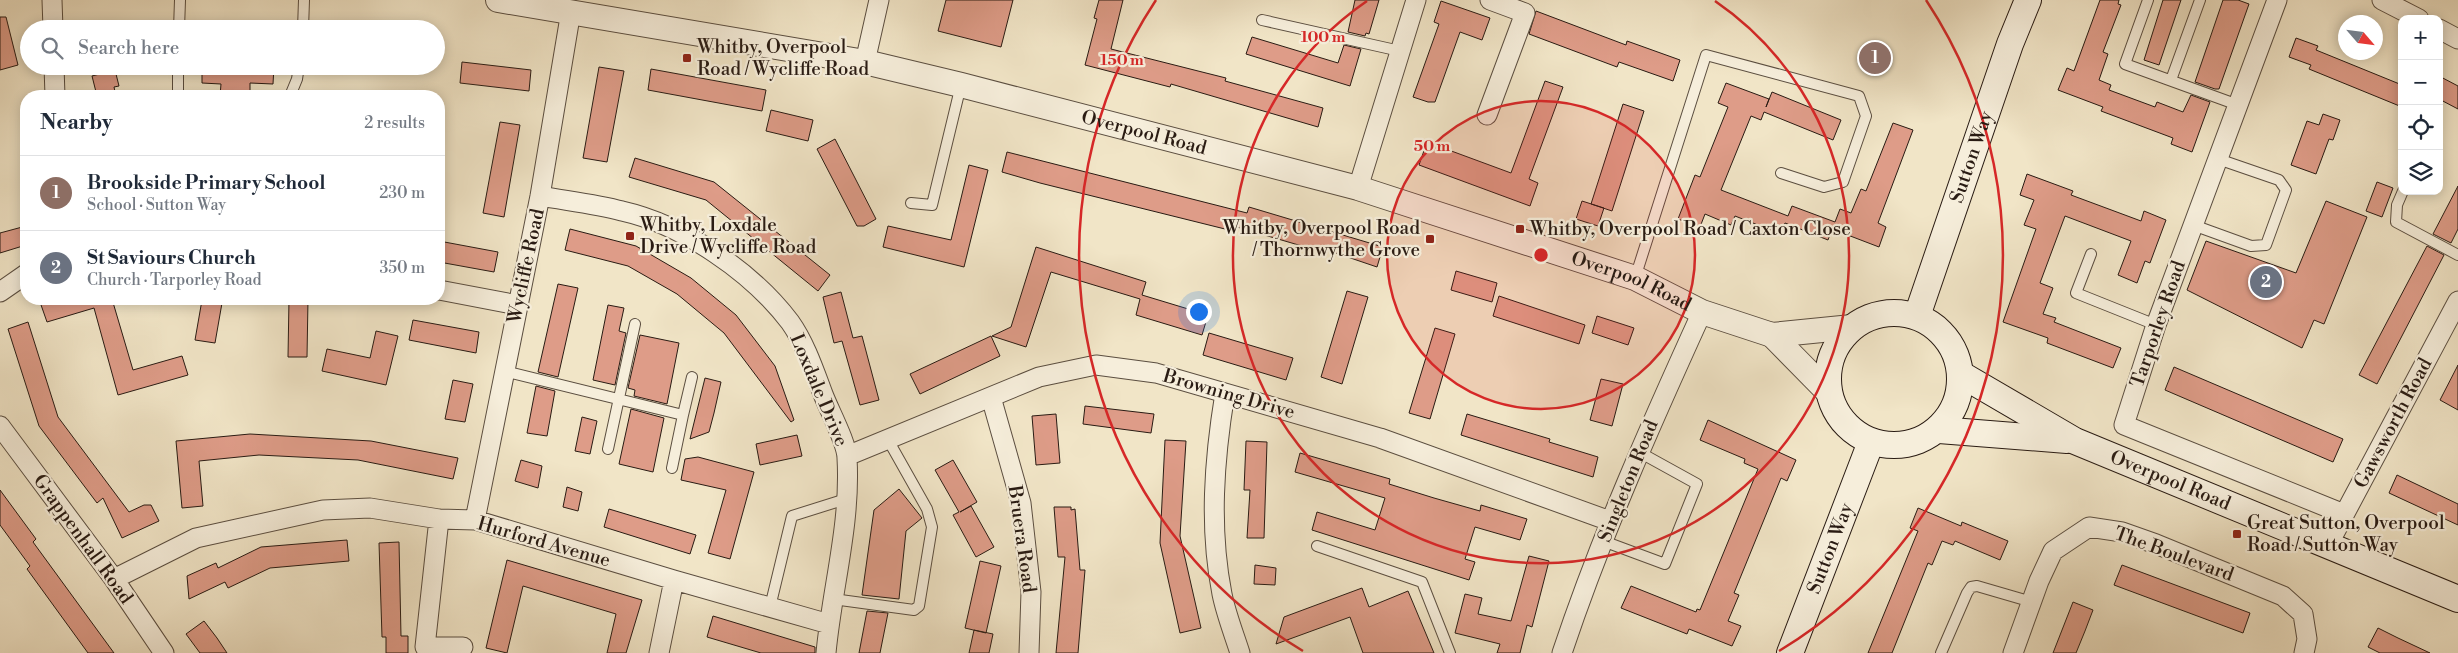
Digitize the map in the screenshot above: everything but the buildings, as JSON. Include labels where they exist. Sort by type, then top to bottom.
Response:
[{"type":"main road","name":"Sutton Way","points":[[1917,316],[2010,44],[2028,0]]},
{"type":"main road","points":[[1896,312],[1917,316],[1937,328],[1952,345],[1962,375],[1959,398],[1948,419],[1939,430],[1919,442],[1896,446],[1871,442],[1851,431],[1836,413],[1829,393],[1828,370],[1836,347],[1852,327],[1872,316],[1896,312]]},
{"type":"main road","name":"Overpool Road","points":[[1962,375],[2075,441],[2458,599]]},
{"type":"main road","name":"Overpool Road","points":[[1939,430],[2075,441]]},
{"type":"main road","name":"Sutton Way","points":[[1790,653],[1871,442]]},
{"type":"street","points":[[52,0],[53,20]]},
{"type":"street","name":"Overpool Road","points":[[498,0],[865,62],[962,85],[1358,188],[1635,278],[1702,312],[1772,335],[1852,327]]},
{"type":"street","points":[[865,62],[879,0]]},
{"type":"street","points":[[1358,188],[1416,0]]},
{"type":"street","points":[[1487,115],[1525,13],[1490,0]]},
{"type":"street","name":"Tarporley Road","points":[[2277,0],[2156,325],[2124,425],[2344,514]]},
{"type":"street","points":[[2382,0],[2411,15]]},
{"type":"street","name":"Wycliffe Road","points":[[475,520],[540,196],[571,11]]},
{"type":"street","points":[[2443,31],[2458,39]]},
{"type":"street","points":[[54,75],[55,90]]},
{"type":"street","name":"Loxdale Drive","points":[[540,196],[623,211],[660,224],[696,241],[736,270],[762,292],[790,323],[810,361],[847,456],[845,531],[826,653]]},
{"type":"street","points":[[0,292],[20,278]]},
{"type":"street","points":[[445,291],[518,305]]},
{"type":"street","name":"Gawsworth Road","points":[[2328,545],[2458,301]]},
{"type":"street","name":"Singleton Road","points":[[1562,653],[1610,521],[1702,312]]},
{"type":"street","name":"Overpool Road","points":[[1772,335],[1829,393]]},
{"type":"street","name":"Browning Drive","points":[[847,456],[887,438],[905,434],[1039,377],[1096,365],[1156,373],[1380,438],[1610,521]]},
{"type":"street","points":[[1225,393],[1219,432],[1214,494],[1215,542],[1222,595],[1240,653]]},
{"type":"street","name":"Bruera Road","points":[[991,397],[1021,503],[1031,592],[1029,653]]},
{"type":"street","name":"Grappenhall Road","points":[[0,426],[114,580],[164,653]]},
{"type":"street","name":"Hurford Avenue","points":[[114,580],[196,538],[279,518],[323,510],[370,508],[439,519],[475,520],[829,624]]},
{"type":"street","points":[[439,519],[425,647],[463,647]]},
{"type":"street","name":"The Boulevard","points":[[2013,653],[2054,551],[2090,527],[2122,532],[2283,596],[2303,614],[2307,639],[2304,653]]},
{"type":"street","points":[[659,653],[674,580]]},
{"type":"lane","points":[[179,20],[180,0]]},
{"type":"lane","points":[[303,20],[304,0]]},
{"type":"lane","points":[[2148,0],[2125,64],[2238,105]]},
{"type":"lane","points":[[2171,80],[2200,0]]},
{"type":"lane","points":[[1262,20],[1400,51]]},
{"type":"lane","points":[[1635,278],[1706,55],[1859,96],[1866,116],[1844,182],[1824,187],[1781,173]]},
{"type":"lane","points":[[178,75],[178,90]]},
{"type":"lane","points":[[292,90],[298,75]]},
{"type":"lane","points":[[911,203],[932,205],[962,85]]},
{"type":"lane","points":[[2193,225],[2251,246],[2266,245],[2273,227],[2286,190],[2279,180],[2218,159]]},
{"type":"lane","points":[[2401,195],[2397,205],[2396,222],[2458,255]]},
{"type":"lane","points":[[2091,254],[2076,293],[2156,325]]},
{"type":"lane","points":[[608,449],[636,324]]},
{"type":"lane","points":[[504,371],[683,415]]},
{"type":"lane","points":[[672,468],[692,377]]},
{"type":"lane","points":[[833,599],[914,610],[919,606],[932,527],[927,509],[887,438]]},
{"type":"lane","points":[[1603,541],[1665,564],[1697,484],[1639,452]]},
{"type":"lane","points":[[770,607],[792,516],[846,499]]},
{"type":"lane","points":[[1317,546],[1422,582],[1450,653]]},
{"type":"lane","points":[[1941,653],[1971,587],[1977,586],[2032,602]]},
{"type":"place","name":"Whitby, Overpool Road / Wycliffe Road","points":[[687,58]]},
{"type":"place","name":"Brookside Primary School","points":[[1875,58]]},
{"type":"place","name":"Whitby, Overpool Road / Caxton Close","points":[[1520,229]]},
{"type":"place","name":"Whitby, Loxdale Drive / Wycliffe Road","points":[[630,236]]},
{"type":"place","name":"Whitby, Overpool Road / Thornwythe Grove","points":[[1430,239]]},
{"type":"place","name":"St Saviours Church","points":[[2266,282]]},
{"type":"place","name":"Great Sutton, Overpool Road / Sutton Way","points":[[2237,534]]}]
